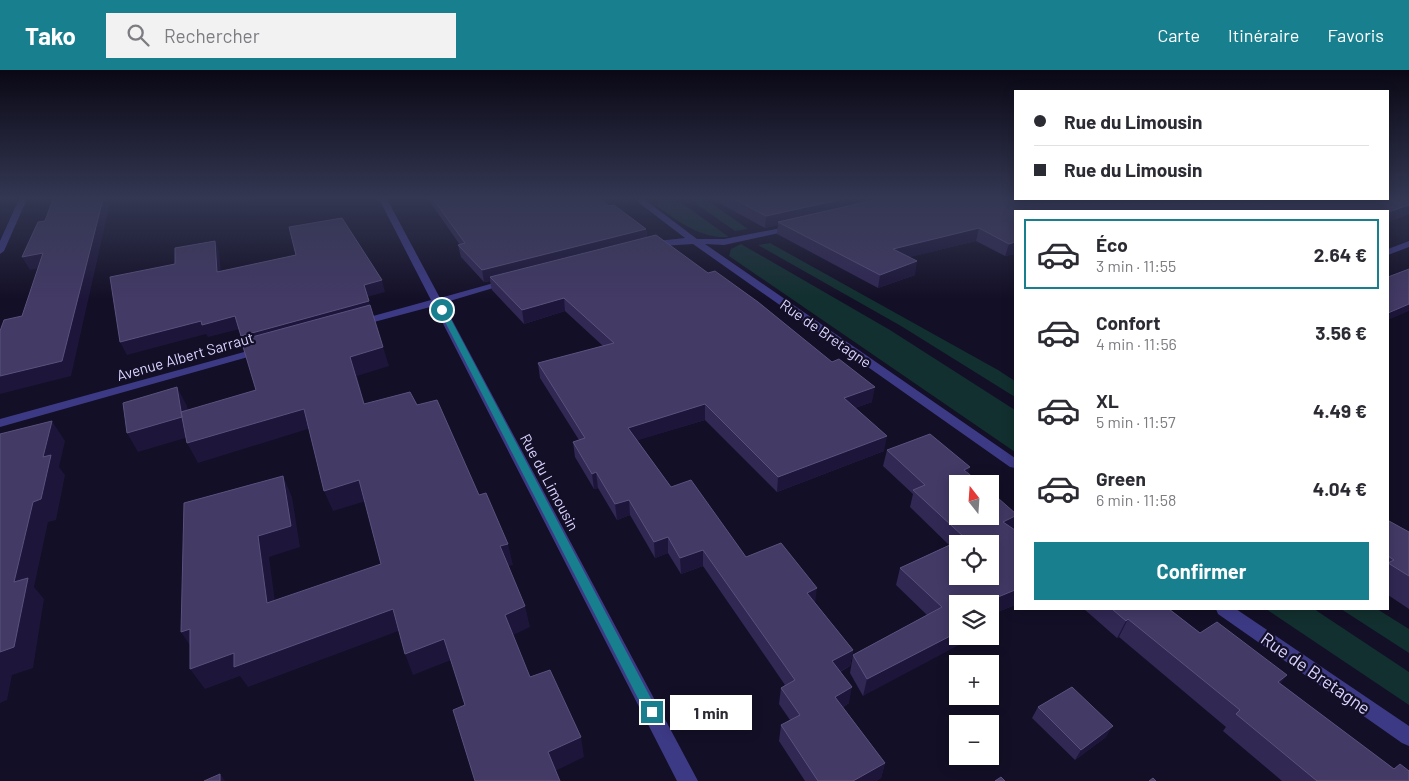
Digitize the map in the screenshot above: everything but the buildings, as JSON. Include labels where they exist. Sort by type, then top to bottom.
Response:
[{"type":"street","points":[[0,251],[8,232]]},
{"type":"street","name":"Rue du Limousin","points":[[401,232],[688,781]]},
{"type":"street","name":"Rue de Bretagne","points":[[683,232],[1014,463]]},
{"type":"street","points":[[638,247],[669,241],[724,242],[770,232]]},
{"type":"street","points":[[1389,252],[1409,244]]},
{"type":"street","points":[[349,325],[523,278]]},
{"type":"street","name":"Avenue Albert Sarraut","points":[[0,423],[274,346]]},
{"type":"street","name":"Rue de Bretagne","points":[[1225,610],[1409,737]]},
{"type":"green space","points":[[699,232],[722,232],[729,237],[718,237]]},
{"type":"green space","points":[[770,243],[998,370],[1014,380],[1014,396],[901,326],[758,245]]},
{"type":"green space","points":[[741,244],[890,330],[1014,409],[1014,451],[729,256],[731,249]]},
{"type":"green space","points":[[1267,610],[1316,610],[1409,672],[1409,705]]},
{"type":"green space","points":[[1343,610],[1379,610],[1409,629],[1409,653]]},
{"type":"route","points":[[442,310],[652,712]]}]
